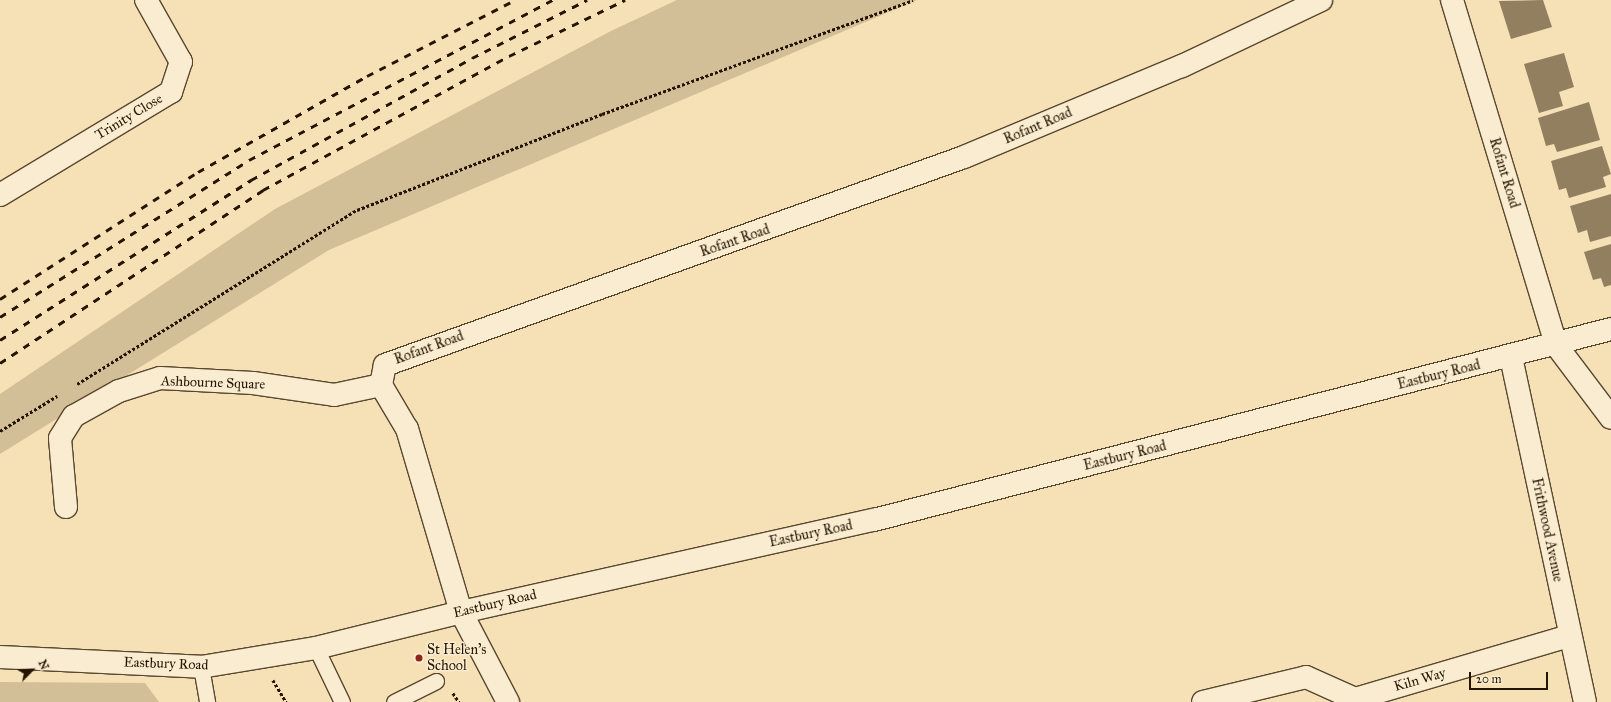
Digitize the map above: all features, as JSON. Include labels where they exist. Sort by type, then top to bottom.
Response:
[{"type":"street","name":"Trinity Close","points":[[0,195],[171,92],[181,62],[146,0]]},
{"type":"street","name":"Rofant Road","points":[[380,385],[385,365],[393,360],[964,157],[1182,66],[1321,0]]},
{"type":"street","name":"Rofant Road","points":[[1452,0],[1556,345]]},
{"type":"street","name":"Eastbury Road","points":[[0,656],[201,667],[316,648],[461,612],[874,520],[1511,357],[1611,329]]},
{"type":"street","points":[[1556,345],[1611,418]]},
{"type":"street","name":"Frithwood Avenue","points":[[1511,357],[1569,636],[1585,702]]},
{"type":"street","name":"Ashbourne Square","points":[[66,507],[60,438],[74,416],[119,391],[160,378],[253,382],[334,395],[380,385]]},
{"type":"street","points":[[380,385],[407,429],[461,612],[508,702]]},
{"type":"street","name":"Kiln Way","points":[[1203,702],[1306,677],[1355,701],[1569,636]]},
{"type":"lane","points":[[316,648],[342,702]]},
{"type":"lane","points":[[201,667],[207,702]]},
{"type":"lane","points":[[394,702],[436,681]]},
{"type":"path","points":[[74,386],[357,210],[602,114],[913,0]]},
{"type":"path","points":[[0,431],[61,394]]},
{"type":"shaded area","points":[[677,0],[917,0],[329,250],[0,454],[0,394],[275,209],[611,31]]},
{"type":"shaded area","points":[[0,682],[145,683],[159,702],[0,702]]},
{"type":"building","points":[[1543,0],[1552,27],[1511,39],[1499,1]]},
{"type":"building","points":[[1564,53],[1574,87],[1559,92],[1563,106],[1539,113],[1524,64]]},
{"type":"building","points":[[1589,102],[1600,140],[1557,152],[1554,144],[1546,146],[1538,118]]},
{"type":"building","points":[[1602,146],[1611,174],[1603,177],[1606,187],[1569,198],[1566,188],[1559,190],[1551,161]]},
{"type":"building","points":[[1611,194],[1611,236],[1590,242],[1587,230],[1578,233],[1570,206]]},
{"type":"building","points":[[1611,244],[1611,285],[1604,287],[1601,278],[1593,280],[1584,252]]},
{"type":"railway","points":[[0,299],[198,172],[367,76],[515,0]]},
{"type":"railway","points":[[0,317],[249,160],[552,0]]},
{"type":"railway","points":[[0,340],[251,180],[472,58],[587,0]]},
{"type":"railway","points":[[0,363],[263,190],[509,56],[625,0]]},
{"type":"place","name":"St Helen's School","points":[[419,658]]}]
